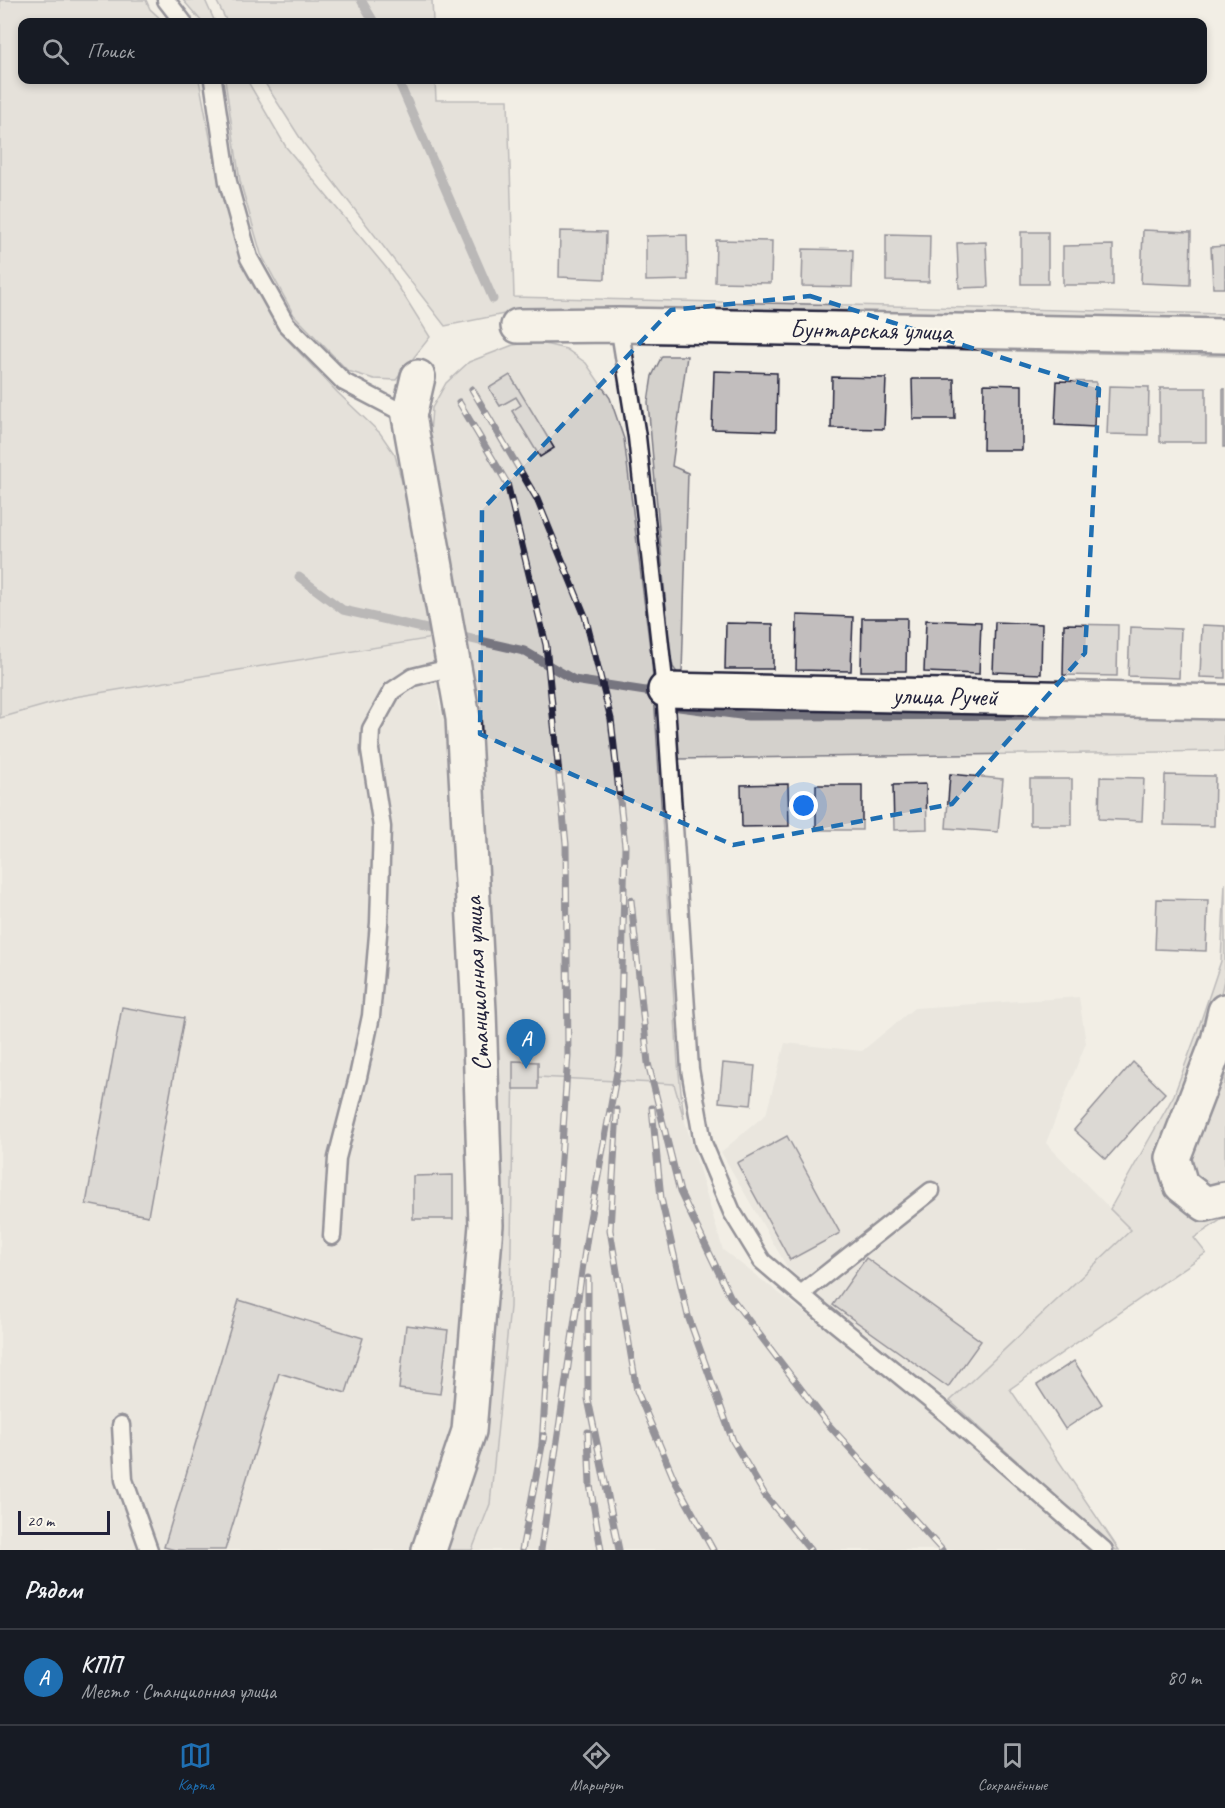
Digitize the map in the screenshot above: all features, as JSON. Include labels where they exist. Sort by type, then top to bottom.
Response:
[{"type":"street","name":"Бунтарская улица","points":[[518,326],[619,325],[1225,336]]},
{"type":"street","points":[[409,416],[418,377]]},
{"type":"street","name":"Станционная улица","points":[[409,416],[463,718],[479,1011],[486,1225],[469,1431],[429,1550]]},
{"type":"street","name":"улица Ручей","points":[[665,690],[1225,702]]},
{"type":"street","points":[[1225,1011],[1218,1041],[1173,1158],[1181,1185],[1205,1204],[1225,1199]]},
{"type":"lane","points":[[166,0],[180,18]]},
{"type":"lane","points":[[214,84],[228,182],[249,258],[286,324],[344,382],[409,416]]},
{"type":"lane","points":[[619,325],[638,437],[665,690],[690,1069],[703,1143],[732,1212],[762,1261],[946,1413],[1104,1550]]},
{"type":"lane","points":[[332,1236],[337,1158],[371,1016],[379,923],[382,827],[370,750],[371,729],[392,691],[412,677],[454,667]]},
{"type":"lane","points":[[801,1294],[931,1191]]},
{"type":"lane","points":[[122,1425],[124,1480],[149,1550]]},
{"type":"highlighted area","points":[[810,296],[1099,389],[1085,653],[952,804],[733,845],[480,734],[482,510],[671,310]]},
{"type":"shaded area","points":[[0,0],[146,0],[150,9],[160,18],[18,18],[18,84],[200,84],[218,179],[242,263],[280,332],[380,433],[395,455],[418,544],[433,638],[74,697],[0,718]]},
{"type":"shaded area","points":[[183,0],[205,0],[213,18],[199,18]]},
{"type":"shaded area","points":[[216,0],[432,0],[433,18],[225,18]]},
{"type":"shaded area","points":[[226,84],[249,84],[286,147],[388,270],[430,337],[396,380],[374,379],[348,371],[294,315],[261,254],[240,181]]},
{"type":"shaded area","points":[[266,84],[435,84],[436,100],[508,100],[514,297],[1225,314],[1225,326],[509,313],[445,326],[304,144]]},
{"type":"shaded area","points":[[667,338],[1225,347],[1225,356],[664,343]]},
{"type":"shaded area","points":[[536,342],[566,349],[586,363],[610,398],[624,439],[652,664],[678,1064],[684,1119],[674,1084],[538,1077],[538,1062],[514,1061],[510,1307],[490,1504],[472,1550],[442,1550],[500,1222],[499,1060],[474,708],[429,447],[432,408],[446,383],[469,362],[513,345]],"holes":[[[510,376],[554,448],[540,457],[512,411],[521,405],[516,397],[500,406],[489,388]]]},
{"type":"shaded area","points":[[662,356],[687,356],[672,466],[688,473],[682,673],[1225,686],[680,677],[673,667],[670,654],[648,402],[652,376]]},
{"type":"shaded area","points":[[433,638],[439,703],[448,738],[468,1087],[473,1230],[457,1425],[416,1550],[0,1550],[0,718],[74,697]]},
{"type":"shaded area","points":[[673,698],[1225,710],[1225,751],[678,759]]},
{"type":"shaded area","points":[[1225,883],[1225,976],[1210,1041],[1161,1159],[1225,1212],[1225,1217],[1194,1238],[1206,1253],[1010,1389],[1119,1550],[1116,1550],[950,1401],[1131,1230],[1110,1209],[1174,1095],[1195,1038],[1221,961]]},
{"type":"shaded area","points":[[1079,997],[1086,1043],[1046,1143],[1131,1230],[950,1401],[834,1313],[787,1267],[721,1152],[766,1114],[785,1043],[862,1051],[914,1008]]},
{"type":"shaded area","points":[[1225,1037],[1225,1190],[1207,1194],[1190,1176],[1183,1151]]},
{"type":"shaded area","points":[[538,1077],[674,1084],[723,1250],[1044,1497],[1092,1550],[472,1550],[490,1504],[510,1307],[513,1089],[538,1089]]},
{"type":"building","points":[[1143,230],[1191,232],[1190,285],[1141,283]]},
{"type":"building","points":[[560,231],[606,232],[605,279],[559,277]]},
{"type":"building","points":[[1021,232],[1048,232],[1048,284],[1021,284]]},
{"type":"building","points":[[886,234],[930,235],[929,282],[886,281]]},
{"type":"building","points":[[687,235],[688,280],[646,281],[646,236]]},
{"type":"building","points":[[716,240],[772,241],[771,283],[715,282]]},
{"type":"building","points":[[986,242],[988,287],[959,288],[957,243]]},
{"type":"building","points":[[1113,245],[1113,285],[1063,285],[1063,246]]},
{"type":"building","points":[[1225,246],[1225,288],[1213,288],[1211,247]]},
{"type":"building","points":[[803,249],[853,250],[852,287],[802,286]]},
{"type":"building","points":[[714,371],[777,373],[776,431],[712,429]]},
{"type":"building","points":[[510,375],[554,448],[540,457],[512,411],[521,405],[516,397],[500,406],[489,388]]},
{"type":"building","points":[[832,377],[886,378],[884,429],[831,428]]},
{"type":"building","points":[[912,379],[954,379],[955,419],[913,419]]},
{"type":"building","points":[[1057,381],[1096,382],[1094,427],[1055,425]]},
{"type":"building","points":[[984,384],[1022,385],[1022,450],[983,450]]},
{"type":"building","points":[[1109,386],[1149,387],[1148,435],[1107,434]]},
{"type":"building","points":[[1160,388],[1206,388],[1206,442],[1160,442]]},
{"type":"building","points":[[1223,389],[1225,389],[1225,447],[1223,447]]},
{"type":"building","points":[[797,615],[853,617],[851,671],[796,670]]},
{"type":"building","points":[[862,618],[907,618],[906,671],[861,671]]},
{"type":"building","points":[[926,620],[981,622],[979,674],[924,672]]},
{"type":"building","points":[[995,622],[1042,624],[1041,674],[993,672]]},
{"type":"building","points":[[726,623],[773,624],[773,669],[725,669]]},
{"type":"building","points":[[1064,624],[1118,625],[1117,676],[1063,675]]},
{"type":"building","points":[[1202,625],[1225,626],[1225,678],[1200,677]]},
{"type":"building","points":[[1130,627],[1181,629],[1179,678],[1128,676]]},
{"type":"building","points":[[950,774],[1003,779],[998,832],[946,828]]},
{"type":"building","points":[[1165,775],[1215,776],[1214,826],[1164,825]]},
{"type":"building","points":[[1100,777],[1144,778],[1142,821],[1099,819]]},
{"type":"building","points":[[1030,779],[1072,779],[1072,825],[1030,825]]},
{"type":"building","points":[[788,784],[789,826],[742,827],[741,785]]},
{"type":"building","points":[[926,784],[927,829],[894,830],[893,785]]},
{"type":"building","points":[[816,785],[862,785],[862,830],[816,830]]},
{"type":"building","points":[[1157,899],[1208,900],[1206,951],[1155,949]]},
{"type":"building","points":[[122,1007],[184,1018],[148,1216],[86,1204]]},
{"type":"building","points":[[513,1061],[538,1062],[538,1089],[513,1089]]},
{"type":"building","points":[[1133,1062],[1165,1093],[1106,1159],[1074,1130]]},
{"type":"building","points":[[723,1063],[755,1066],[751,1105],[719,1102]]},
{"type":"building","points":[[787,1136],[840,1233],[790,1260],[737,1163]]},
{"type":"building","points":[[453,1175],[453,1219],[413,1219],[413,1176]]},
{"type":"building","points":[[866,1258],[981,1341],[948,1387],[833,1305]]},
{"type":"building","points":[[239,1300],[363,1338],[346,1393],[279,1373],[225,1550],[175,1550],[164,1547]]},
{"type":"building","points":[[406,1325],[448,1330],[440,1394],[399,1389]]},
{"type":"building","points":[[1074,1361],[1102,1404],[1065,1429],[1037,1385]]},
{"type":"waterway","points":[[361,0],[372,18]]},
{"type":"waterway","points":[[400,84],[493,299]]},
{"type":"waterway","points":[[299,577],[343,610],[440,632]]},
{"type":"waterway","points":[[454,635],[524,651],[574,680],[652,692],[679,707],[748,716],[1073,715]]},
{"type":"railway","points":[[472,389],[537,499],[585,616],[611,719],[625,846],[620,1056],[588,1230],[541,1550]]},
{"type":"railway","points":[[459,402],[507,483],[546,645],[566,844],[568,1055],[542,1444]]},
{"type":"railway","points":[[631,900],[648,1063],[680,1192],[730,1296],[827,1423],[942,1550]]},
{"type":"railway","points":[[652,1108],[661,1198],[688,1316],[733,1441],[765,1495],[810,1550]]},
{"type":"railway","points":[[617,1110],[610,1230],[637,1391],[674,1479],[713,1550]]},
{"type":"railway","points":[[588,1278],[588,1399],[619,1550]]},
{"type":"railway","points":[[588,1432],[590,1485],[601,1550]]},
{"type":"railway","points":[[522,1550],[544,1435]]},
{"type":"place","name":"КПП","points":[[526,1069]]}]
